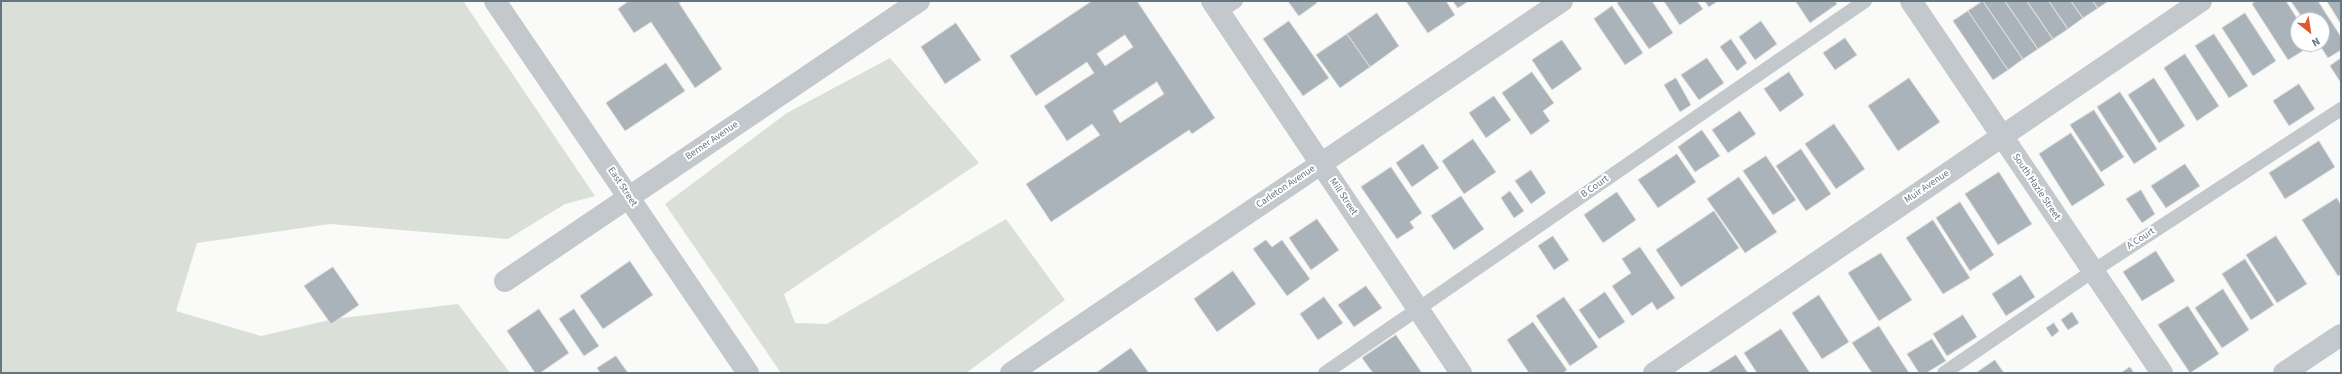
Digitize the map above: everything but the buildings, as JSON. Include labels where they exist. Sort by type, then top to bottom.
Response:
[{"type":"street","name":"East Street","points":[[495,1],[748,373]]},
{"type":"street","name":"Berner Avenue","points":[[505,281],[919,1]]},
{"type":"street","name":"Carleton Avenue","points":[[1011,373],[1562,1]]},
{"type":"street","name":"South Hazle Street","points":[[1911,1],[2162,373]]},
{"type":"street","name":"Muir Avenue","points":[[1654,373],[2201,1]]},
{"type":"street","name":"Mill Street","points":[[1222,5],[1321,164],[1461,373]]},
{"type":"street","points":[[2284,373],[2341,335]]},
{"type":"lane","name":"B Court","points":[[1325,373],[1865,1]]},
{"type":"lane","name":"A Court","points":[[1944,373],[2093,271],[2341,109]]},
{"type":"shaded area","points":[[1,1],[463,1],[595,196],[565,204],[508,239],[330,224],[197,243],[176,311],[261,336],[334,319],[458,304],[510,373],[1,373]]},
{"type":"shaded area","points":[[890,58],[979,163],[784,294],[795,323],[827,324],[1006,219],[1065,300],[966,373],[781,373],[665,204],[787,113]]}]
